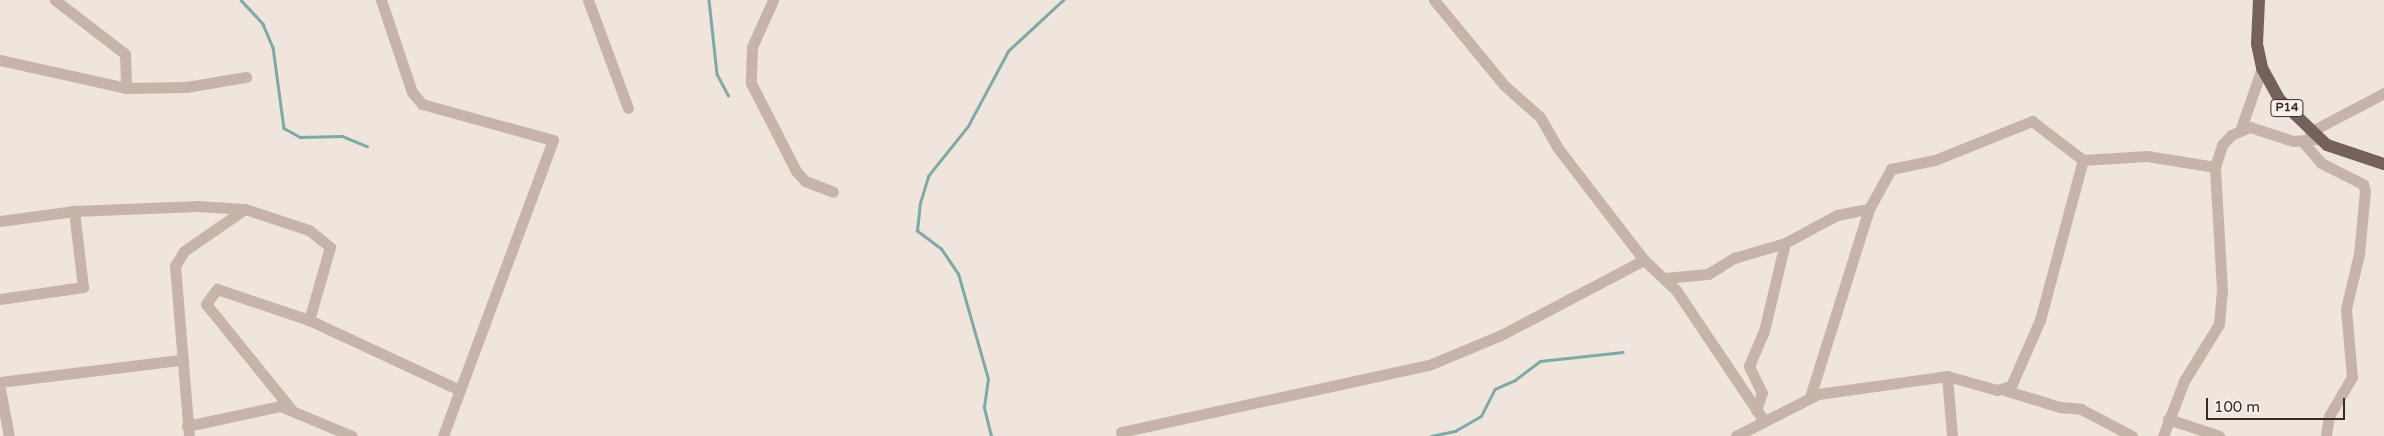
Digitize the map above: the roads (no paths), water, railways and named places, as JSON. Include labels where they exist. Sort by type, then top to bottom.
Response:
[{"type":"main road","name":"P14","points":[[2259,0],[2257,44],[2262,68],[2280,100],[2310,138],[2339,151],[2384,164]]},
{"type":"street","points":[[55,0],[125,54],[126,88]]},
{"type":"street","points":[[381,0],[412,92],[422,104],[553,140],[443,436]]},
{"type":"street","points":[[588,0],[628,108]]},
{"type":"street","points":[[773,0],[752,47],[751,83],[796,171],[805,181],[832,192]]},
{"type":"street","points":[[1434,0],[1506,86],[1540,117],[1557,147],[1644,260],[1665,278],[1764,421]]},
{"type":"street","points":[[0,60],[126,88],[186,88],[246,77]]},
{"type":"street","points":[[2163,436],[2184,381],[2219,324],[2222,290],[2214,167],[2222,145],[2241,128],[2262,68]]},
{"type":"street","points":[[2241,128],[2261,128],[2310,138],[2384,93]]},
{"type":"street","points":[[1810,396],[1869,208],[1891,169],[1935,160],[2028,122],[2036,122],[2083,160],[2147,156],[2214,167]]},
{"type":"street","points":[[2310,138],[2321,163],[2363,184],[2365,191],[2359,254],[2346,309],[2352,377],[2329,416],[2326,436]]},
{"type":"street","points":[[2004,390],[2016,381],[2040,320],[2083,160]]},
{"type":"street","points":[[0,221],[74,211],[198,206],[245,209],[309,230],[330,247],[308,320]]},
{"type":"street","points":[[1665,278],[1703,276],[1734,258],[1785,243],[1836,214],[1869,208]]},
{"type":"street","points":[[245,209],[179,257],[175,266],[180,360],[188,431],[273,408],[291,409],[352,436]]},
{"type":"street","points":[[0,299],[83,286],[74,211]]},
{"type":"street","points":[[1756,410],[1762,393],[1749,366],[1764,331],[1785,243]]},
{"type":"street","points":[[1121,432],[1429,365],[1501,335],[1644,260]]},
{"type":"street","points":[[291,409],[206,304],[217,289],[308,320],[460,390]]},
{"type":"street","points":[[0,382],[180,360]]},
{"type":"street","points":[[1947,376],[1952,436]]},
{"type":"street","points":[[1736,436],[1755,431],[1764,421],[1810,396],[1947,376],[2004,390],[2060,408],[2081,409],[2132,436]]},
{"type":"street","points":[[0,389],[9,436]]},
{"type":"street","points":[[2168,419],[2219,436]]},
{"type":"waterway","points":[[241,0],[263,24],[273,47],[284,128],[300,137],[342,136],[367,146]]},
{"type":"waterway","points":[[709,0],[717,74],[728,95]]},
{"type":"waterway","points":[[991,436],[984,407],[988,379],[958,274],[941,249],[917,231],[920,203],[928,176],[968,126],[1008,51],[1063,0]]},
{"type":"waterway","points":[[1431,436],[1455,431],[1481,416],[1495,389],[1515,380],[1540,361],[1623,352]]}]
